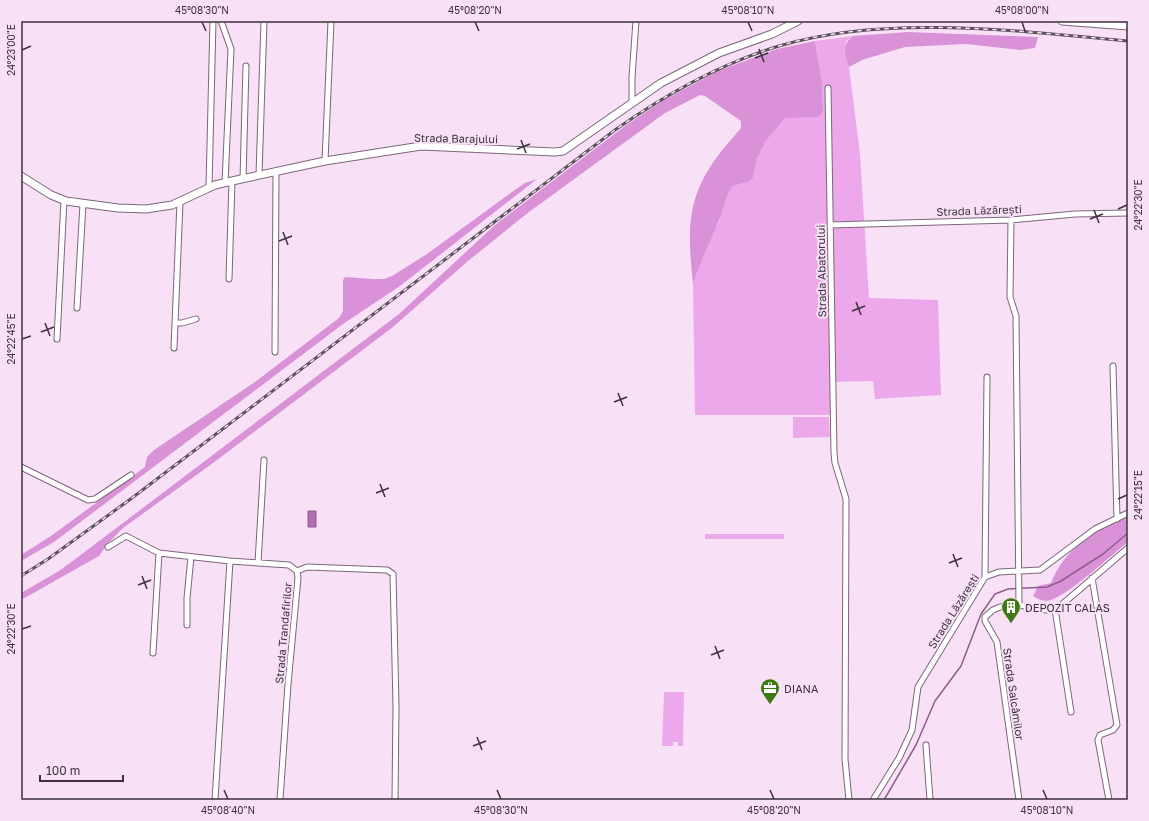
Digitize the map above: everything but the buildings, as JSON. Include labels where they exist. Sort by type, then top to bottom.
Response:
[{"type":"street","points":[[210,187],[213,21]]},
{"type":"street","points":[[221,21],[231,49],[228,182],[229,279]]},
{"type":"street","points":[[258,175],[264,21]]},
{"type":"street","points":[[325,161],[331,21]]},
{"type":"street","points":[[632,102],[632,77],[636,21]]},
{"type":"street","name":"Strada Barajului","points":[[21,176],[51,195],[64,200],[83,204],[146,209],[180,202],[210,187],[258,175],[325,161],[421,146],[555,152],[563,151],[661,83],[701,62],[772,34],[798,21]]},
{"type":"street","points":[[1062,21],[1128,26]]},
{"type":"street","points":[[243,179],[246,66]]},
{"type":"street","name":"Strada Abatorului","points":[[828,88],[834,453],[835,463],[846,499],[844,759],[848,800]]},
{"type":"street","points":[[275,352],[276,171]]},
{"type":"street","points":[[56,339],[64,200]]},
{"type":"street","points":[[174,348],[180,202]]},
{"type":"street","points":[[77,308],[83,204]]},
{"type":"street","name":"Strada Lăzărești","points":[[830,225],[1011,220],[1075,214],[1128,213]]},
{"type":"street","points":[[1011,220],[1010,297],[1016,316],[1019,604],[1046,610],[1055,608],[1128,548]]},
{"type":"street","points":[[175,323],[182,323],[196,319]]},
{"type":"street","points":[[1113,366],[1117,519]]},
{"type":"street","points":[[985,577],[987,377]]},
{"type":"street","points":[[258,563],[264,460]]},
{"type":"street","points":[[21,467],[88,500],[95,499],[131,475]]},
{"type":"street","name":"Strada Lăzărești","points":[[873,800],[899,758],[912,730],[918,687],[985,577],[999,572],[1032,572],[1045,568],[1086,535],[1102,525],[1128,513]]},
{"type":"street","name":"Strada Trandafirilor","points":[[108,547],[126,536],[159,552],[230,561],[289,565],[297,571],[298,578],[280,800]]},
{"type":"street","points":[[153,654],[159,552]]},
{"type":"street","points":[[187,624],[187,598],[191,557]]},
{"type":"street","points":[[214,800],[230,561]]},
{"type":"street","points":[[297,571],[307,567],[387,570],[393,574],[396,706],[395,800]]},
{"type":"street","points":[[1092,578],[1117,725],[1113,730],[1100,735],[1098,740],[1109,800]]},
{"type":"street","name":"Strada Salcâmilor","points":[[1019,604],[1000,607],[993,610],[986,617],[985,621],[996,642],[1019,800]]},
{"type":"street","points":[[1055,608],[1071,712]]},
{"type":"street","points":[[926,745],[930,800]]},
{"type":"shaded area","points":[[908,32],[1038,37],[1035,48],[1020,50],[966,44],[905,47],[862,60],[849,67],[845,54],[845,46],[849,39],[853,36]]},
{"type":"shaded area","points":[[853,36],[846,41],[845,51],[849,67],[860,154],[869,298],[938,300],[941,395],[875,399],[873,381],[831,382],[831,415],[695,415],[693,284],[701,259],[719,221],[726,195],[733,186],[748,182],[753,178],[757,159],[765,142],[785,118],[823,111],[822,82],[815,41]]},
{"type":"shaded area","points":[[815,41],[822,82],[823,111],[821,115],[817,117],[785,118],[765,142],[757,159],[753,178],[748,182],[733,186],[728,194],[693,284],[690,233],[694,203],[699,188],[707,173],[720,153],[741,128],[741,121],[705,96],[700,95],[665,113],[529,212],[468,261],[393,327],[213,463],[123,528],[108,543],[99,556],[21,600],[21,593],[59,571],[399,314],[495,225],[625,126],[662,101],[718,71],[777,49]]},
{"type":"shaded area","points":[[537,179],[400,286],[343,324],[54,542],[21,561],[21,555],[51,536],[145,467],[147,457],[154,450],[255,382],[339,318],[343,311],[343,280],[345,277],[384,279],[392,276],[427,254],[525,183]]},
{"type":"shaded area","points":[[793,417],[829,417],[830,437],[793,438]]},
{"type":"shaded area","points":[[308,511],[316,511],[316,527],[308,527]]},
{"type":"shaded area","points":[[1128,517],[1128,542],[1090,574],[1069,590],[1051,600],[1046,601],[1033,596],[1038,586],[1051,583],[1064,560],[1082,542],[1092,534]]},
{"type":"shaded area","points":[[705,534],[784,534],[784,539],[705,539]]},
{"type":"shaded area","points":[[664,692],[684,692],[683,746],[678,746],[678,742],[673,742],[673,746],[662,746]]},
{"type":"waterway","points":[[884,800],[916,745],[935,701],[961,666],[981,614],[995,594],[1008,589],[1047,587],[1061,581],[1103,554],[1128,533]]},
{"type":"railway","points":[[21,576],[48,559],[132,498],[615,130],[673,92],[714,71],[757,53],[779,46],[820,36],[863,30],[952,28],[1042,33],[1128,41]]},
{"type":"place","name":"DEPOZIT CALAS","points":[[1011,624]]},
{"type":"place","name":"DIANA","points":[[770,705]]}]
